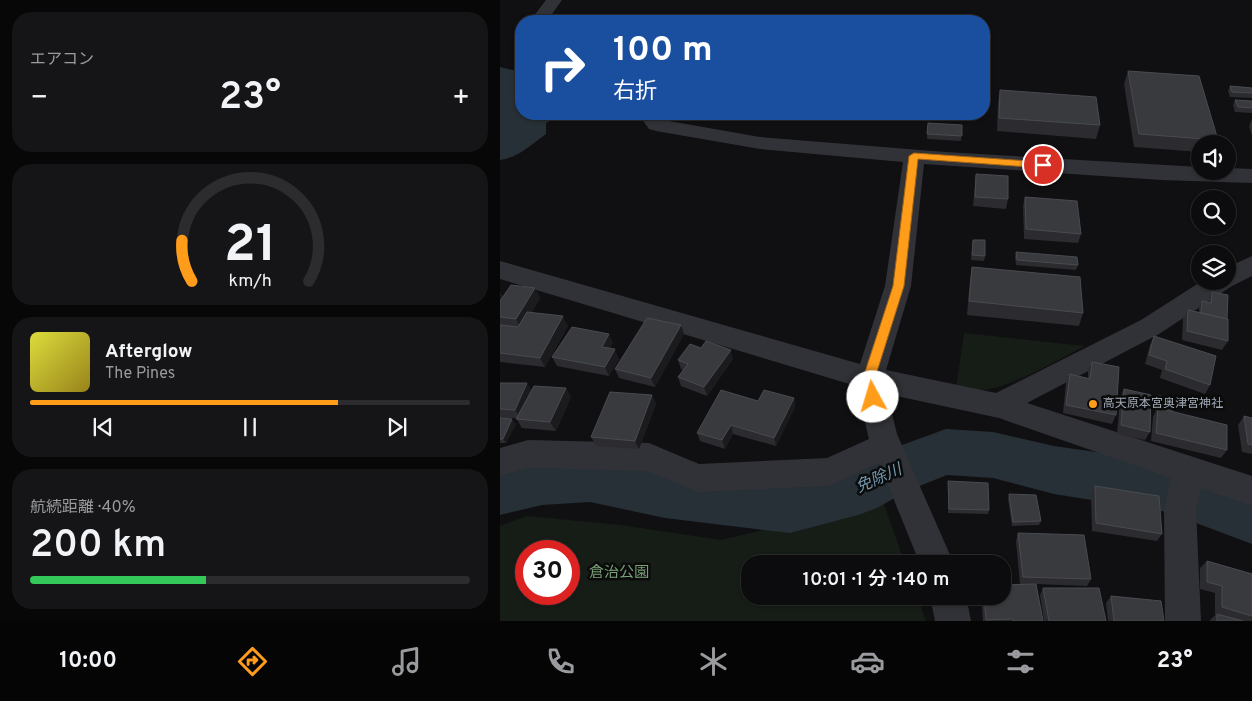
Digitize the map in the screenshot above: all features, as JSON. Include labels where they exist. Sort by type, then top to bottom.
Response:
[{"type":"street","points":[[543,15],[554,0]]},
{"type":"street","points":[[652,120],[656,125],[751,141],[914,156],[1161,174],[1252,176]]},
{"type":"street","points":[[914,156],[898,286],[869,378],[882,434],[933,555]]},
{"type":"street","points":[[1236,274],[1252,265]]},
{"type":"street","points":[[500,270],[869,378],[999,406],[1188,473],[1252,491]]},
{"type":"street","points":[[999,406],[1018,394],[1150,327],[1208,290]]},
{"type":"street","points":[[500,462],[528,454],[649,457],[698,478],[829,472],[895,464]]},
{"type":"street","points":[[1183,621],[1180,509],[1188,473]]},
{"type":"street","points":[[950,605],[953,621]]},
{"type":"green space","points":[[964,333],[1085,346],[1016,381],[987,389],[970,390],[956,387]]},
{"type":"green space","name":"倉治公園","points":[[883,501],[902,555],[741,555],[741,605],[920,605],[926,621],[500,621],[500,526],[527,516],[621,525],[721,540]]},
{"type":"shaded area","points":[[500,67],[515,71],[515,120],[551,120],[546,123],[546,134],[519,153],[500,160]]},
{"type":"building","points":[[1128,71],[1199,76],[1217,135],[1191,135],[1191,138],[1139,134]]},
{"type":"building","points":[[1230,86],[1252,88],[1252,93],[1232,92]]},
{"type":"building","points":[[1000,90],[1096,97],[1100,125],[999,118]]},
{"type":"building","points":[[1235,100],[1252,101],[1252,108],[1238,107]]},
{"type":"building","points":[[928,123],[962,125],[962,136],[927,134]]},
{"type":"building","points":[[976,174],[1008,176],[1008,199],[975,197]]},
{"type":"building","points":[[1025,197],[1077,201],[1081,234],[1026,229]]},
{"type":"building","points":[[973,240],[985,240],[985,256],[972,255]]},
{"type":"building","points":[[1016,252],[1077,257],[1078,265],[1017,260]]},
{"type":"building","points":[[972,267],[1080,277],[1083,313],[969,301]]},
{"type":"building","points":[[511,285],[535,288],[516,319],[500,317],[500,301]]},
{"type":"building","points":[[1212,292],[1228,295],[1227,319],[1201,313],[1202,301],[1211,303]]},
{"type":"building","points":[[1188,310],[1228,319],[1228,341],[1187,331]]},
{"type":"building","points":[[527,312],[563,316],[540,358],[500,353],[500,325],[518,327]]},
{"type":"building","points":[[647,318],[681,325],[651,378],[615,369]]},
{"type":"building","points":[[572,327],[609,334],[602,347],[615,349],[605,367],[552,357]]},
{"type":"building","points":[[1154,336],[1216,356],[1210,385],[1165,369],[1167,361],[1149,355]]},
{"type":"building","points":[[706,341],[731,350],[704,387],[678,377],[688,364],[678,360],[690,344],[701,348]]},
{"type":"building","points":[[1092,362],[1119,367],[1116,415],[1066,405],[1070,374],[1090,379]]},
{"type":"building","points":[[500,383],[527,383],[515,410],[500,409]]},
{"type":"building","points":[[534,386],[566,388],[550,422],[516,419]]},
{"type":"building","points":[[1124,389],[1151,395],[1150,432],[1121,425]]},
{"type":"building","points":[[721,390],[758,401],[764,390],[794,398],[774,438],[731,425],[722,440],[697,433]]},
{"type":"building","points":[[610,392],[652,395],[635,441],[591,437]]},
{"type":"building","points":[[1157,395],[1174,399],[1174,410],[1155,405]]},
{"type":"building","points":[[1158,408],[1227,425],[1227,450],[1156,433]]},
{"type":"building","points":[[1244,416],[1252,418],[1252,445],[1248,444]]},
{"type":"building","points":[[500,418],[512,419],[503,439],[500,439]]},
{"type":"building","points":[[948,481],[988,483],[989,510],[949,509]]},
{"type":"building","points":[[1095,486],[1159,496],[1162,534],[1096,523]]},
{"type":"building","points":[[1009,494],[1036,495],[1041,521],[1013,522]]},
{"type":"building","points":[[1018,533],[1084,535],[1091,579],[1023,577]]},
{"type":"building","points":[[1207,561],[1252,574],[1252,616],[1222,607],[1222,586],[1207,582]]},
{"type":"building","points":[[1036,584],[1043,621],[986,620],[985,605],[1011,605],[1011,585]]},
{"type":"building","points":[[1043,588],[1099,588],[1106,621],[1049,621]]},
{"type":"building","points":[[1111,596],[1161,601],[1164,621],[1114,621]]},
{"type":"building","points":[[1217,614],[1243,621],[1217,621]]},
{"type":"waterway","name":"免除川","points":[[500,490],[542,480],[590,477],[665,493],[790,507],[858,490],[888,474],[946,452],[993,455],[1054,470],[1167,487],[1252,517]]},
{"type":"place","name":"高天原本宮奥津宮神社","points":[[1093,404]]},
{"type":"route","points":[[873,397],[869,378],[898,286],[914,156],[1043,165]]}]
